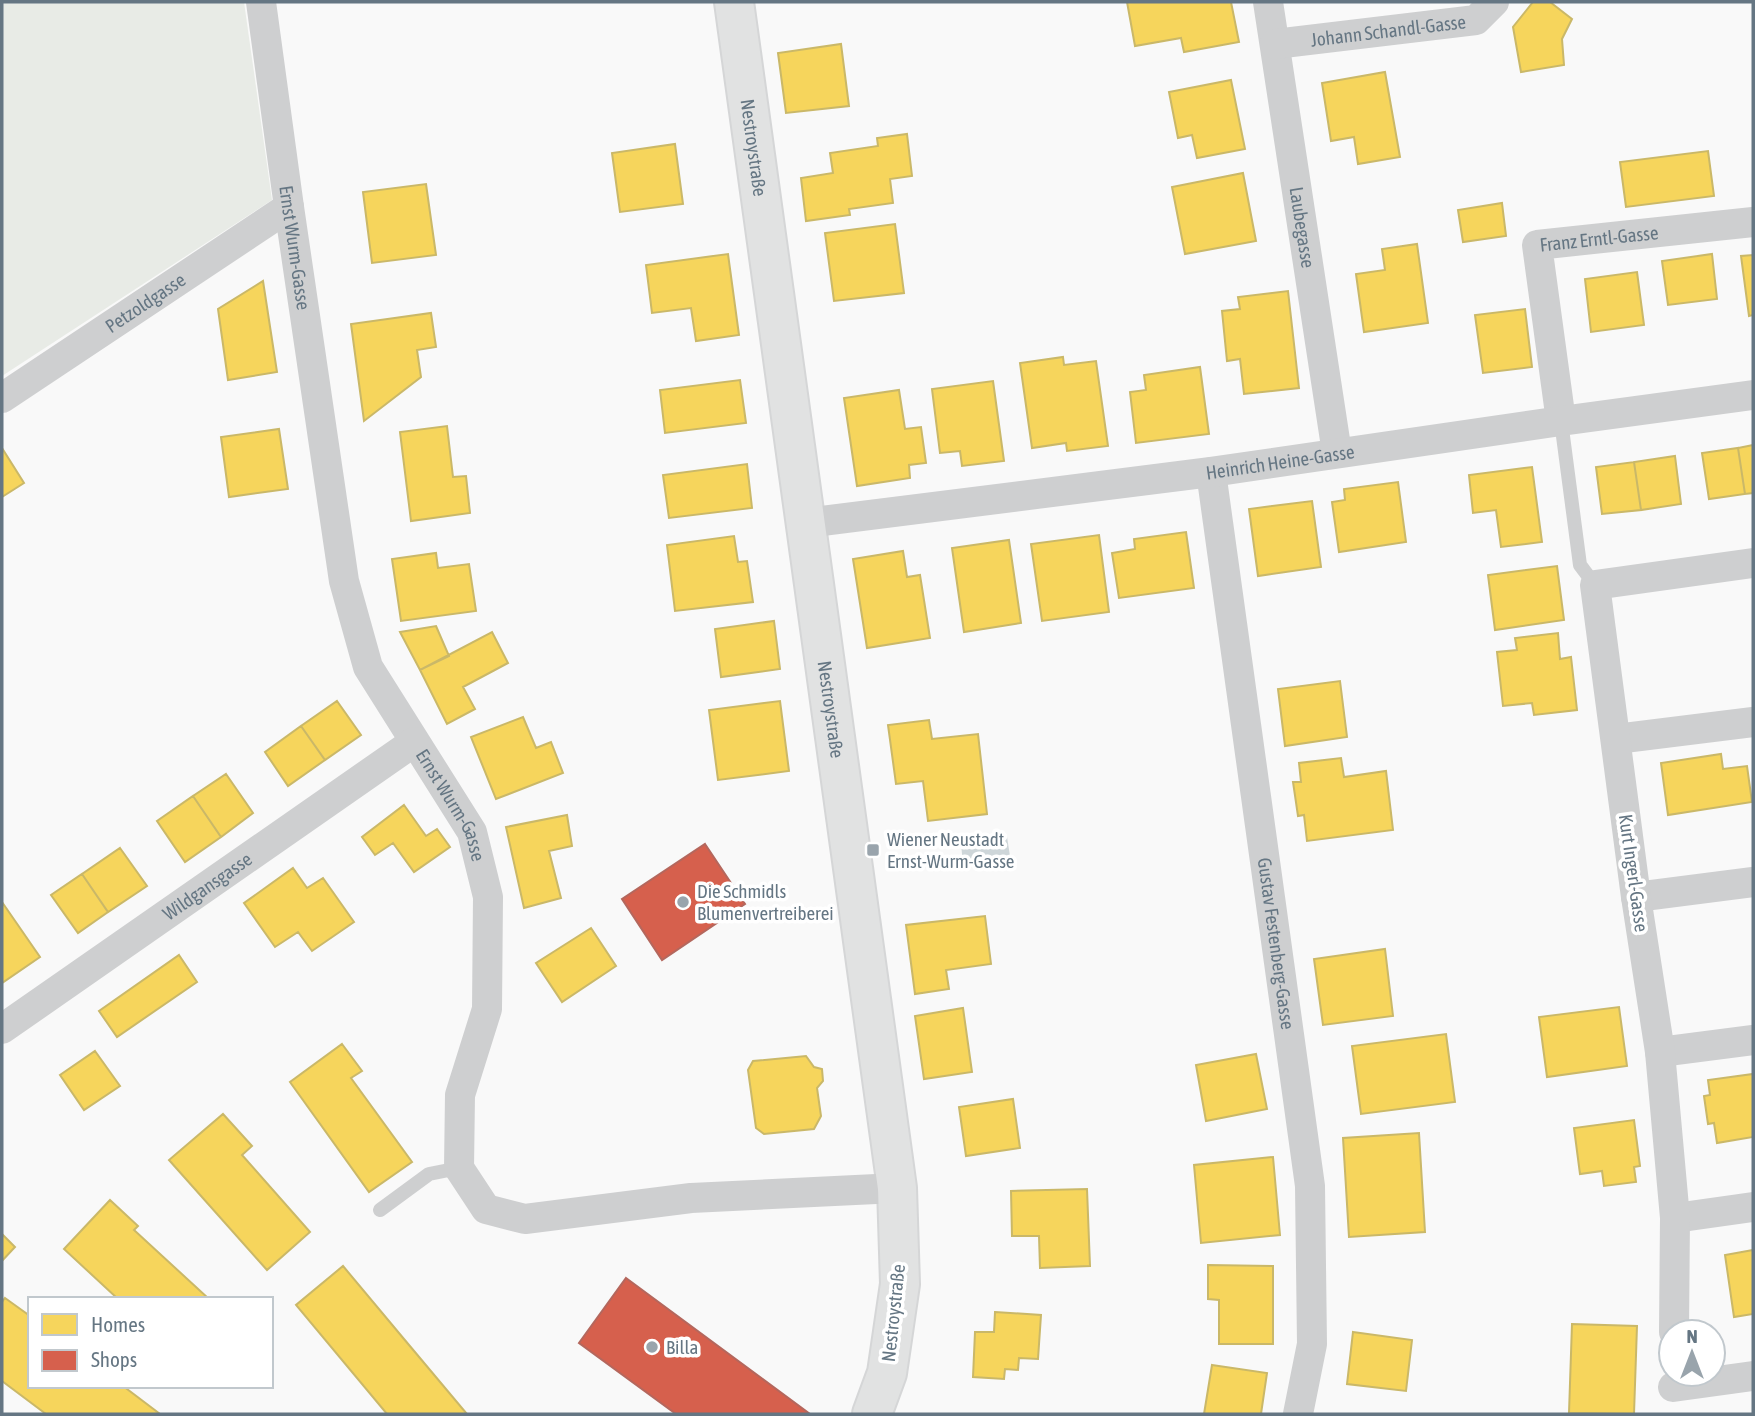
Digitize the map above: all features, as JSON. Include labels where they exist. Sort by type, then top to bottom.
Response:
[{"type":"street","name":"Ernst Wurm-Gasse","points":[[261,2],[344,581],[368,667],[472,832],[488,897],[487,1009],[460,1095],[459,1168]]},
{"type":"street","name":"Nestroystraße","points":[[734,2],[897,1188],[900,1284],[887,1373],[872,1414]]},
{"type":"street","name":"Laubegasse","points":[[1268,2],[1337,453]]},
{"type":"street","name":"Johann Schandl-Gasse","points":[[1275,44],[1476,20],[1494,2]]},
{"type":"street","name":"Petzoldgasse","points":[[2,398],[289,207]]},
{"type":"street","name":"Franz Erntl-Gasse","points":[[1561,421],[1537,245],[1753,222]]},
{"type":"street","name":"Heinrich Heine-Gasse","points":[[806,523],[1211,472],[1753,395]]},
{"type":"street","name":"Gustav Festenberg-Gasse","points":[[1211,472],[1310,1186],[1312,1344],[1298,1414]]},
{"type":"street","points":[[1595,585],[1753,563]]},
{"type":"street","name":"Kurt Ingerl-Gasse","points":[[1595,585],[1636,897],[1660,1052],[1675,1218],[1674,1318]]},
{"type":"street","points":[[1616,739],[1753,722]]},
{"type":"street","name":"Wildgansgasse","points":[[2,1029],[414,743]]},
{"type":"street","points":[[1636,897],[1753,882]]},
{"type":"street","points":[[1660,1052],[1753,1040]]},
{"type":"street","points":[[459,1168],[486,1209],[524,1219],[691,1198],[897,1188]]},
{"type":"street","points":[[1675,1218],[1753,1207]]},
{"type":"street","points":[[1672,1392],[1753,1376]]},
{"type":"lane","name":"Kurt Ingerl-Gasse","points":[[1561,421],[1580,565],[1595,585]]},
{"type":"lane","points":[[380,1210],[429,1174],[459,1168]]},
{"type":"shaded area","points":[[2,2],[244,2],[272,200],[2,376]]},
{"type":"shaded area","points":[[1007,837],[1010,856],[963,863],[961,844]]},
{"type":"building: Homes","points":[[1127,2],[1231,2],[1239,42],[1184,52],[1181,38],[1135,46]]},
{"type":"building: Homes","points":[[1533,2],[1550,2],[1572,19],[1562,39],[1564,65],[1521,72],[1513,27]]},
{"type":"building: Homes","points":[[841,44],[849,106],[786,113],[778,53]]},
{"type":"building: Homes","points":[[1385,72],[1400,157],[1358,164],[1354,137],[1331,141],[1322,83]]},
{"type":"building: Homes","points":[[1231,80],[1245,149],[1197,158],[1192,135],[1178,138],[1169,92]]},
{"type":"building: Homes","points":[[907,134],[912,176],[890,179],[893,203],[849,209],[850,215],[806,221],[801,178],[833,173],[830,153],[878,146],[877,138]]},
{"type":"building: Homes","points":[[675,144],[683,204],[620,212],[612,153]]},
{"type":"building: Homes","points":[[1708,151],[1714,196],[1626,207],[1620,162]]},
{"type":"building: Homes","points":[[1243,173],[1256,241],[1185,254],[1172,187]]},
{"type":"building: Homes","points":[[426,184],[436,255],[372,263],[363,192]]},
{"type":"building: Homes","points":[[1502,203],[1506,236],[1463,242],[1458,210]]},
{"type":"building: Homes","points":[[895,224],[904,293],[834,301],[825,233]]},
{"type":"building: Homes","points":[[1417,244],[1428,323],[1364,332],[1356,274],[1385,270],[1382,249]]},
{"type":"building: Homes","points":[[728,254],[739,335],[696,341],[691,308],[652,313],[646,265]]},
{"type":"building: Homes","points":[[1712,254],[1717,299],[1668,305],[1662,261]]},
{"type":"building: Homes","points":[[1753,255],[1753,315],[1749,316],[1741,256]]},
{"type":"building: Homes","points":[[1637,272],[1644,325],[1591,332],[1585,279]]},
{"type":"building: Homes","points":[[263,281],[277,372],[228,380],[218,309]]},
{"type":"building: Homes","points":[[1288,291],[1299,388],[1244,394],[1240,359],[1227,361],[1222,311],[1240,309],[1238,297]]},
{"type":"building: Homes","points":[[1525,309],[1532,367],[1483,373],[1475,315]]},
{"type":"building: Homes","points":[[431,313],[436,347],[417,350],[421,377],[364,421],[351,324]]},
{"type":"building: Homes","points":[[1063,357],[1064,365],[1096,361],[1108,446],[1067,451],[1066,443],[1032,448],[1020,363]]},
{"type":"building: Homes","points":[[1200,367],[1209,434],[1136,443],[1130,392],[1146,390],[1144,375]]},
{"type":"building: Homes","points":[[740,380],[746,423],[665,433],[660,390]]},
{"type":"building: Homes","points":[[993,381],[1004,461],[962,466],[960,451],[940,453],[932,389]]},
{"type":"building: Homes","points":[[899,390],[905,429],[921,427],[926,463],[909,465],[910,478],[857,486],[844,398]]},
{"type":"building: Homes","points":[[447,426],[453,477],[466,476],[470,513],[411,521],[400,432]]},
{"type":"building: Homes","points":[[279,429],[288,489],[229,497],[221,437]]},
{"type":"building: Homes","points":[[1753,445],[1753,493],[1745,494],[1738,448]]},
{"type":"building: Homes","points":[[2,448],[24,483],[2,497]]},
{"type":"building: Homes","points":[[1738,448],[1745,494],[1709,499],[1702,453]]},
{"type":"building: Homes","points":[[1675,456],[1681,504],[1641,510],[1634,462]]},
{"type":"building: Homes","points":[[1634,462],[1641,510],[1602,514],[1596,467]]},
{"type":"building: Homes","points":[[747,464],[752,508],[669,518],[663,475]]},
{"type":"building: Homes","points":[[1532,467],[1542,542],[1501,547],[1496,510],[1473,513],[1469,475]]},
{"type":"building: Homes","points":[[1398,482],[1406,542],[1339,552],[1332,502],[1345,500],[1344,489]]},
{"type":"building: Homes","points":[[1312,501],[1321,567],[1258,576],[1249,509]]},
{"type":"building: Homes","points":[[1186,532],[1194,588],[1119,598],[1112,553],[1135,549],[1134,539]]},
{"type":"building: Homes","points":[[1099,535],[1109,612],[1042,621],[1031,544]]},
{"type":"building: Homes","points":[[734,536],[738,562],[747,561],[753,602],[675,611],[667,545]]},
{"type":"building: Homes","points":[[1009,540],[1021,623],[964,632],[952,548]]},
{"type":"building: Homes","points":[[903,551],[907,577],[920,575],[930,638],[867,648],[853,559]]},
{"type":"building: Homes","points":[[436,553],[438,568],[469,564],[476,611],[401,621],[392,559]]},
{"type":"building: Homes","points":[[1557,566],[1564,620],[1495,630],[1488,575]]},
{"type":"building: Homes","points":[[774,621],[780,669],[721,677],[715,629]]},
{"type":"building: Homes","points":[[436,626],[449,656],[420,670],[400,632]]},
{"type":"building: Homes","points":[[492,632],[508,663],[463,687],[475,709],[447,724],[420,670]]},
{"type":"building: Homes","points":[[1558,633],[1560,659],[1571,657],[1577,710],[1534,715],[1532,703],[1503,706],[1497,652],[1517,650],[1515,638]]},
{"type":"building: Homes","points":[[1340,681],[1347,737],[1285,746],[1278,689]]},
{"type":"building: Homes","points":[[337,701],[361,735],[325,760],[301,726]]},
{"type":"building: Homes","points":[[780,701],[789,771],[718,780],[709,710]]},
{"type":"building: Homes","points":[[523,717],[536,748],[551,742],[563,773],[496,799],[471,737]]},
{"type":"building: Homes","points":[[929,720],[932,739],[978,734],[987,814],[928,821],[923,781],[896,784],[888,725]]},
{"type":"building: Homes","points":[[301,726],[325,760],[288,786],[265,752]]},
{"type":"building: Homes","points":[[1721,754],[1723,769],[1747,766],[1752,802],[1668,815],[1661,763]]},
{"type":"building: Homes","points":[[1341,758],[1344,777],[1386,771],[1393,830],[1307,841],[1304,815],[1298,816],[1293,782],[1301,782],[1299,763]]},
{"type":"building: Homes","points":[[226,774],[253,813],[221,837],[193,796]]},
{"type":"building: Homes","points":[[193,796],[221,837],[185,862],[157,821]]},
{"type":"building: Homes","points":[[404,805],[426,836],[437,829],[450,847],[414,872],[393,843],[375,855],[362,837]]},
{"type":"building: Homes","points":[[567,815],[572,846],[549,851],[561,898],[524,908],[506,827]]},
{"type":"building: Homes","points":[[120,848],[147,886],[108,912],[82,874]]},
{"type":"building: Homes","points":[[293,868],[307,888],[323,878],[354,922],[312,951],[298,932],[275,947],[244,903]]},
{"type":"building: Homes","points":[[82,874],[108,912],[78,933],[51,895]]},
{"type":"building: Homes","points":[[2,902],[40,957],[2,983]]},
{"type":"building: Homes","points":[[985,916],[991,964],[946,970],[949,989],[915,994],[906,925]]},
{"type":"building: Homes","points":[[591,928],[616,966],[562,1002],[536,963]]},
{"type":"building: Homes","points":[[1385,949],[1393,1016],[1323,1025],[1314,959]]},
{"type":"building: Homes","points":[[179,955],[197,982],[117,1037],[99,1011]]},
{"type":"building: Homes","points":[[1619,1007],[1627,1066],[1547,1077],[1539,1017]]},
{"type":"building: Homes","points":[[963,1008],[972,1072],[924,1079],[915,1016]]},
{"type":"building: Homes","points":[[1446,1034],[1455,1102],[1361,1114],[1352,1046]]},
{"type":"building: Homes","points":[[342,1044],[362,1071],[351,1078],[412,1162],[369,1192],[290,1082]]},
{"type":"building: Homes","points":[[95,1051],[120,1086],[84,1110],[60,1075]]},
{"type":"building: Homes","points":[[1256,1054],[1267,1109],[1206,1121],[1196,1065]]},
{"type":"building: Homes","points":[[806,1056],[814,1067],[822,1069],[823,1081],[817,1088],[821,1116],[814,1129],[764,1134],[756,1128],[748,1070],[753,1061]]},
{"type":"building: Homes","points":[[1753,1074],[1753,1137],[1717,1143],[1714,1123],[1708,1124],[1704,1096],[1710,1095],[1708,1080]]},
{"type":"building: Homes","points":[[1013,1099],[1020,1148],[966,1156],[959,1107]]},
{"type":"building: Homes","points":[[223,1114],[252,1146],[242,1155],[310,1232],[267,1270],[169,1160]]},
{"type":"building: Homes","points":[[1634,1120],[1640,1166],[1634,1167],[1636,1182],[1604,1186],[1602,1171],[1580,1174],[1574,1128]]},
{"type":"building: Homes","points":[[1419,1133],[1425,1232],[1349,1237],[1343,1138]]},
{"type":"building: Homes","points":[[1273,1157],[1280,1235],[1201,1243],[1194,1165]]},
{"type":"building: Homes","points":[[1087,1189],[1090,1266],[1040,1268],[1039,1236],[1012,1236],[1011,1191]]},
{"type":"building: Homes","points":[[110,1200],[138,1226],[134,1230],[207,1297],[116,1297],[64,1249]]},
{"type":"building: Homes","points":[[2,1234],[15,1247],[2,1261]]},
{"type":"building: Homes","points":[[1753,1250],[1753,1314],[1734,1317],[1725,1255]]},
{"type":"building: Homes","points":[[1208,1265],[1273,1266],[1273,1344],[1219,1344],[1219,1300],[1208,1299]]},
{"type":"building: Homes","points":[[343,1266],[467,1414],[387,1414],[296,1305]]},
{"type":"building: Homes","points":[[5,1298],[28,1315],[28,1388],[126,1388],[160,1414],[46,1414],[2,1381],[2,1302]]},
{"type":"building: Homes","points":[[995,1312],[1041,1315],[1038,1359],[1019,1358],[1018,1370],[1005,1369],[1004,1379],[973,1377],[975,1332],[994,1332]]},
{"type":"building: Homes","points":[[1572,1324],[1637,1326],[1634,1414],[1569,1413]]},
{"type":"building: Homes","points":[[1353,1332],[1412,1340],[1406,1391],[1347,1384]]},
{"type":"building: Homes","points":[[1212,1365],[1267,1373],[1261,1414],[1204,1414]]},
{"type":"building: Shops","name":"Die Schmidls Blumenvertreiberei","points":[[705,844],[745,904],[662,960],[622,899]]},
{"type":"building: Shops","name":"Billa","points":[[626,1278],[810,1414],[676,1414],[579,1343]]},
{"type":"place","name":"Wiener Neustadt Ernst-Wurm-Gasse","points":[[873,850]]},
{"type":"place","name":"Die Schmidls Blumenvertreiberei","points":[[683,902]]},
{"type":"place","name":"Billa","points":[[652,1347]]}]
